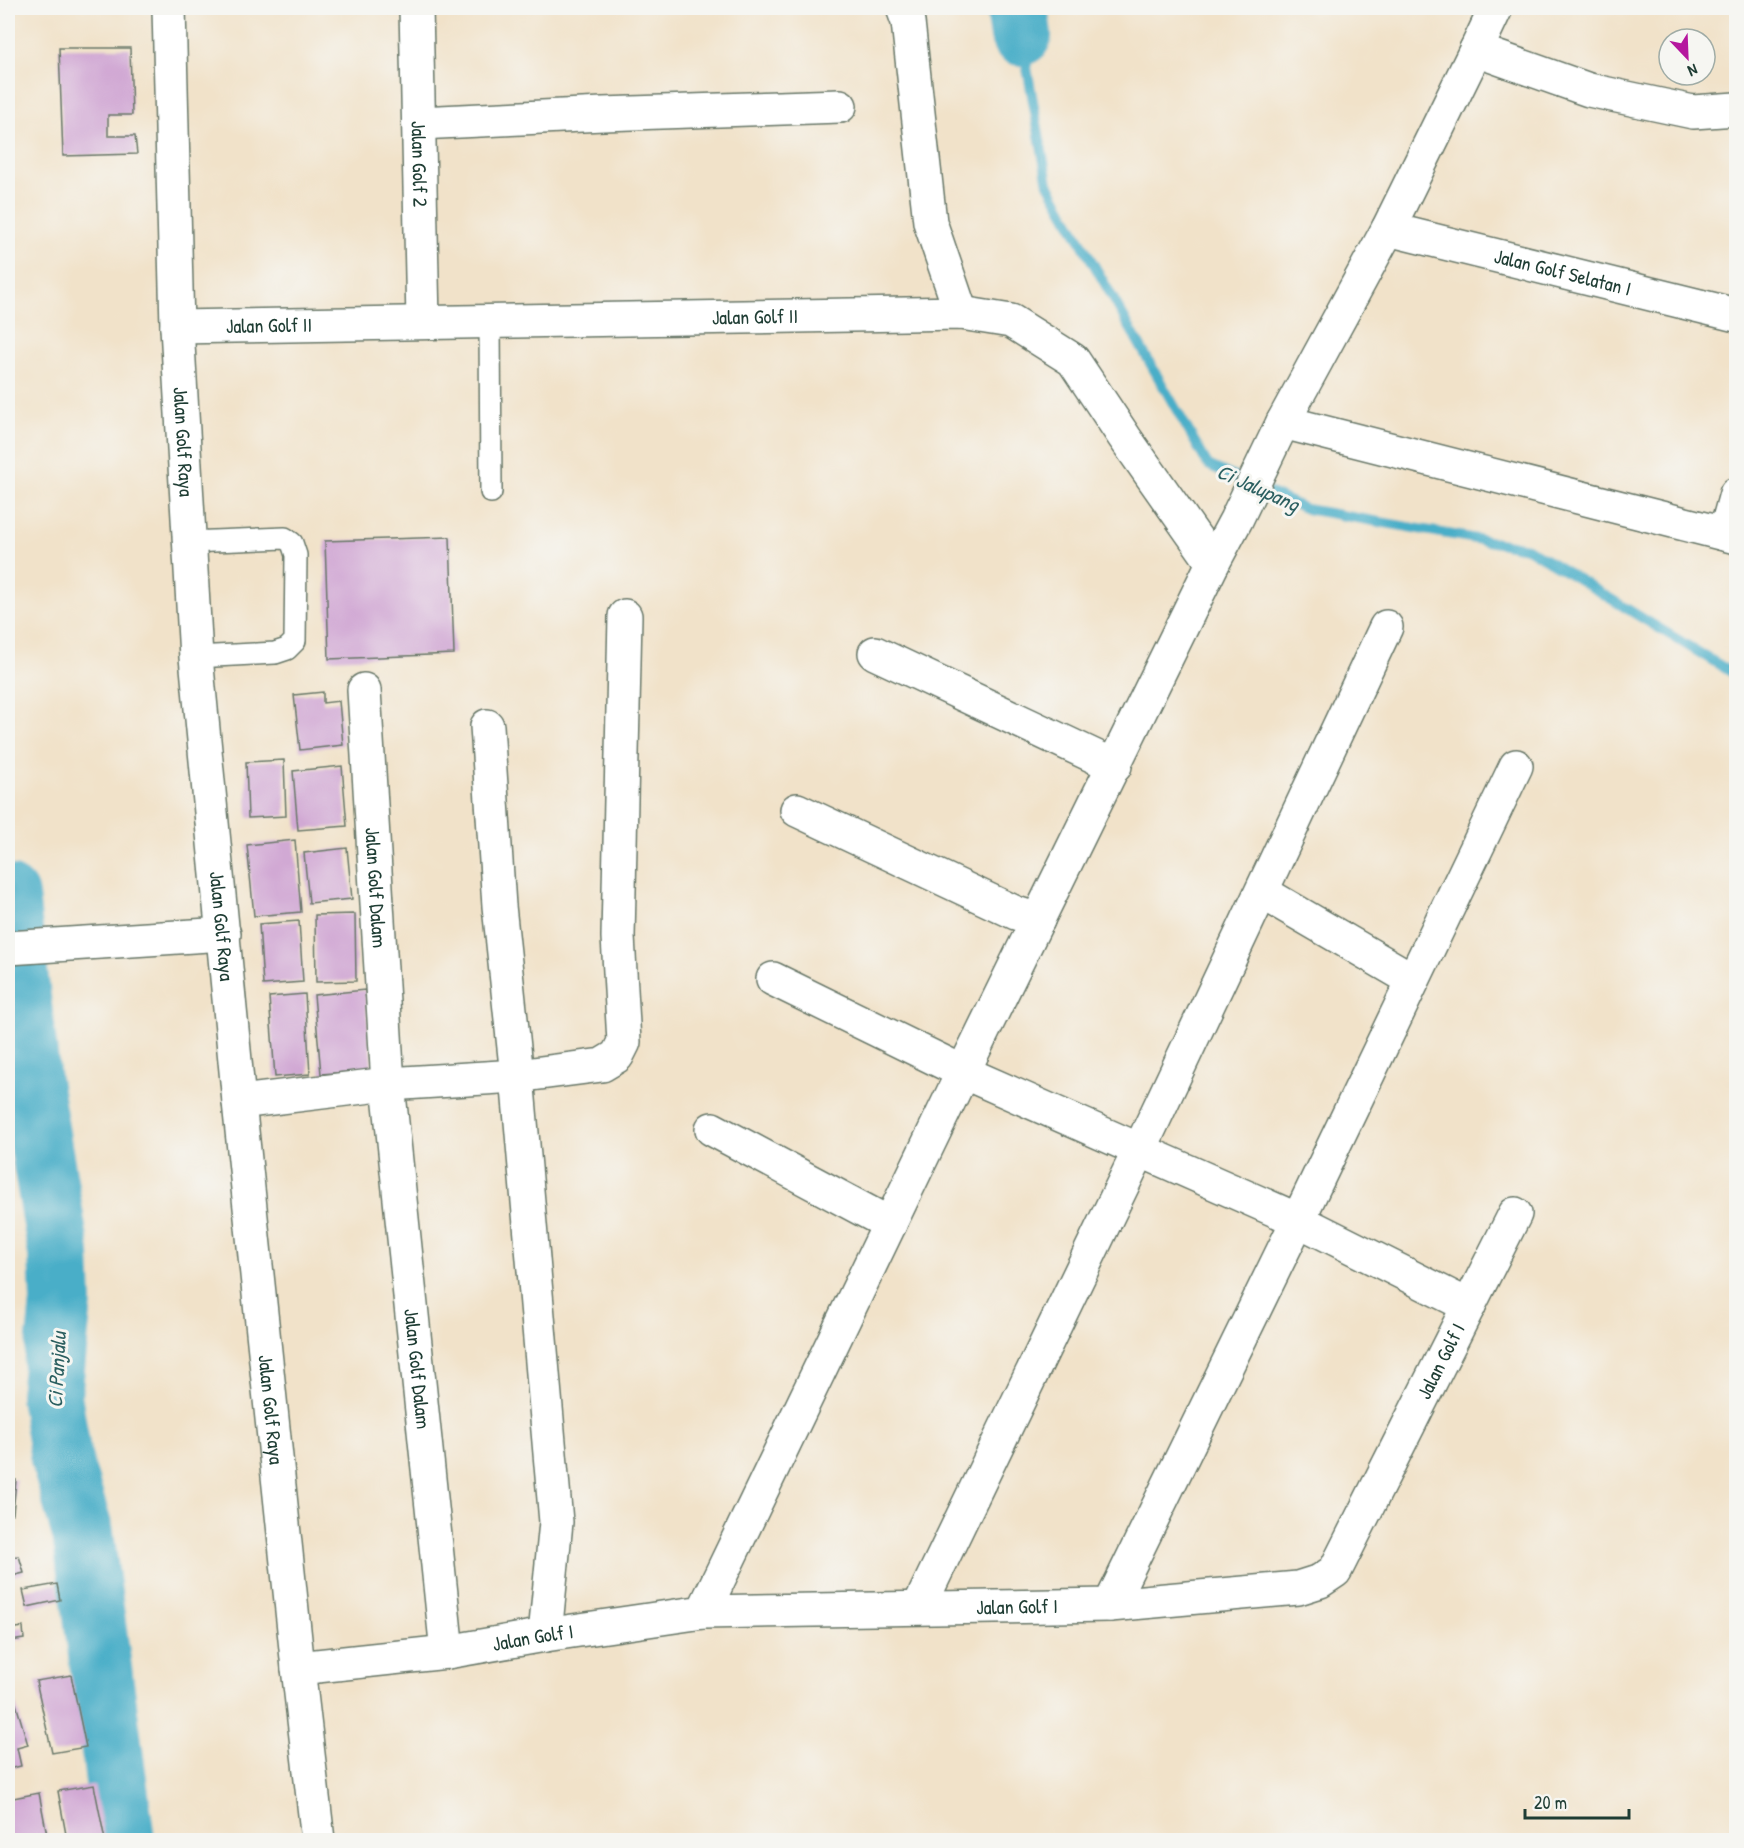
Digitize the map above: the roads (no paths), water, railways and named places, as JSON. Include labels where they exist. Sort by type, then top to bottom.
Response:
[{"type":"street","name":"Jalan Golf Raya","points":[[169,8],[177,327],[196,657],[239,1102],[318,1840]]},
{"type":"street","name":"Jalan Golf 2","points":[[416,8],[423,321]]},
{"type":"street","points":[[903,8],[908,22],[930,222],[961,313]]},
{"type":"street","points":[[703,1612],[963,1072],[1213,563],[1283,422],[1388,229],[1496,8]]},
{"type":"street","points":[[1476,50],[1588,90],[1693,111],[1737,109]]},
{"type":"street","points":[[419,123],[840,106]]},
{"type":"street","name":"Jalan Golf Selatan I","points":[[1388,229],[1737,315]]},
{"type":"street","name":"Jalan Golf II","points":[[177,327],[961,313],[1011,321],[1073,360],[1213,563]]},
{"type":"street","points":[[1283,422],[1731,535],[1737,494]]},
{"type":"street","points":[[239,1102],[388,1084],[517,1076],[602,1065],[617,1056],[624,1042],[618,937],[625,616]]},
{"type":"street","points":[[919,1607],[1140,1149],[1386,627]]},
{"type":"street","points":[[874,653],[1115,766]]},
{"type":"street","name":"Jalan Golf Dalam","points":[[363,690],[388,1084],[447,1652]]},
{"type":"street","points":[[487,726],[499,906],[517,1076],[556,1522],[545,1635]]},
{"type":"street","points":[[1110,1605],[1516,766]]},
{"type":"street","points":[[797,810],[1016,913],[1038,920]]},
{"type":"street","points":[[1262,892],[1413,980]]},
{"type":"street","points":[[20,947],[224,934]]},
{"type":"street","points":[[773,979],[963,1072],[1298,1220],[1469,1306]]},
{"type":"street","points":[[712,1129],[890,1224]]},
{"type":"street","name":"Jalan Golf I","points":[[298,1668],[447,1652],[703,1612],[1110,1605],[1298,1588],[1320,1581],[1335,1571],[1515,1214]]},
{"type":"lane","points":[[490,320],[491,492]]},
{"type":"lane","points":[[189,542],[285,538],[292,543],[296,555],[295,641],[287,649],[275,653],[196,657]]},
{"type":"waterway","name":"Ci Jalupang","points":[[1017,8],[1021,35]]},
{"type":"waterway","name":"Ci Jalupang","points":[[1021,35],[1048,184],[1208,465],[1306,509],[1527,548],[1736,675]]},
{"type":"waterway","name":"Ci Panjalu","points":[[8,896],[30,1081],[59,1253],[61,1302],[51,1396],[61,1458],[83,1534],[124,1840]]}]
